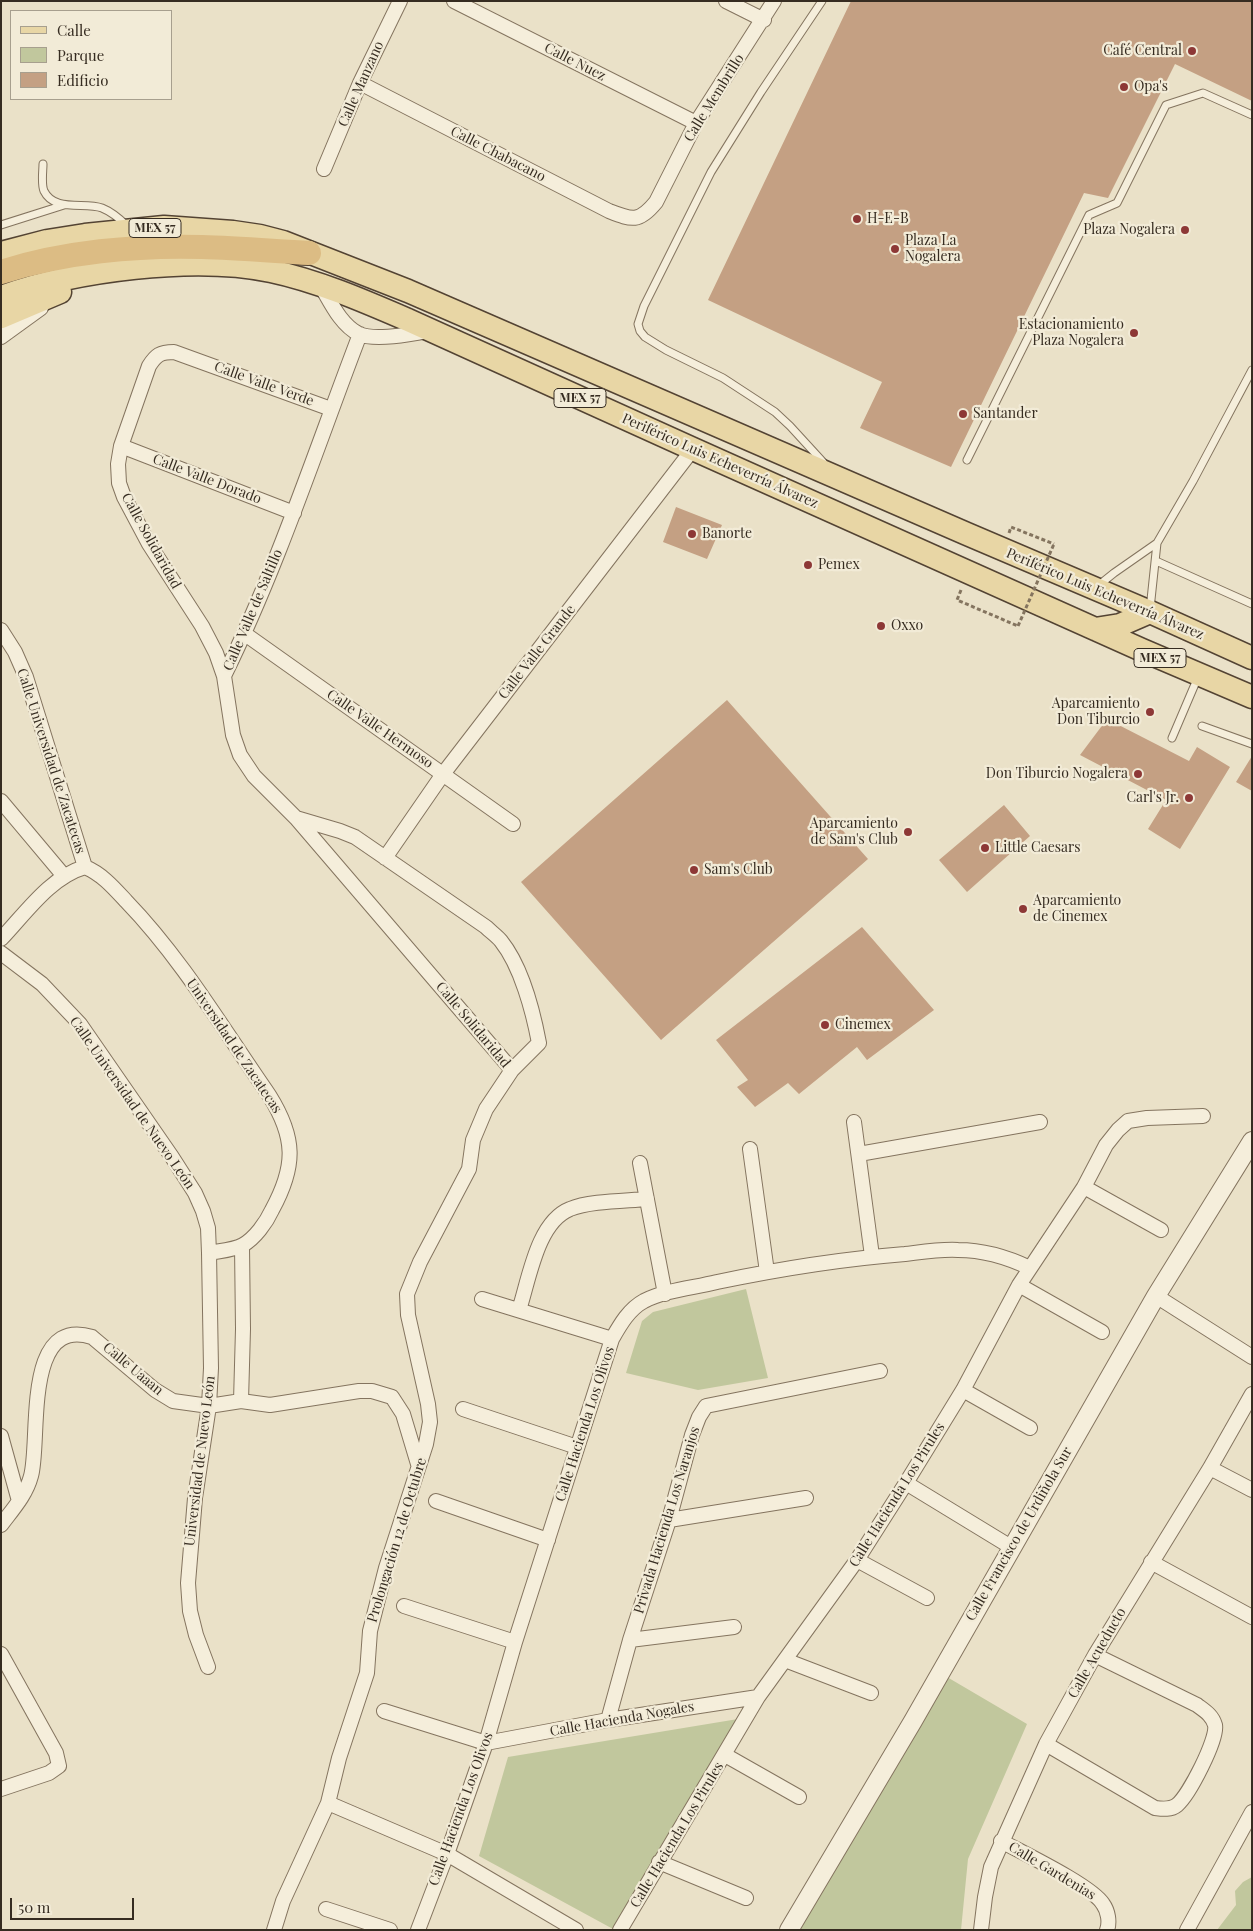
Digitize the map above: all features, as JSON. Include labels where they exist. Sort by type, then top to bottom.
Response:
[{"type":"highway","points":[[1,272],[60,258],[110,250],[202,247],[308,253]]},
{"type":"main road","name":"Periférico Luis Echeverría Álvarez","points":[[1,253],[46,241],[164,227],[233,232],[268,238],[408,291],[835,477],[1096,588],[1252,658]]},
{"type":"main road","name":"Periférico Luis Echeverría Álvarez","points":[[1,298],[77,276],[188,264],[231,265],[272,271],[321,286],[372,304],[431,330],[693,450],[1252,697]]},
{"type":"main road","points":[[1,317],[95,277],[129,269]]},
{"type":"main road","points":[[1095,629],[1120,625],[1150,612]]},
{"type":"street","name":"Calle Manzano","points":[[324,169],[360,83],[400,1]]},
{"type":"street","name":"Calle Nuez","points":[[454,1],[696,123]]},
{"type":"street","points":[[726,1],[764,20]]},
{"type":"street","name":"Calle Membrillo","points":[[638,219],[647,214],[656,202],[696,123],[764,20],[774,1]]},
{"type":"street","name":"Calle Chabacano","points":[[360,83],[609,211],[625,218],[638,219]]},
{"type":"street","points":[[1,337],[78,284]]},
{"type":"street","points":[[321,286],[334,309],[346,324],[360,334],[376,337],[406,335],[431,330]]},
{"type":"street","name":"Calle Valle de Saltillo","points":[[360,334],[294,512],[245,634],[224,676],[233,735],[240,756],[254,776],[296,818],[355,837],[486,927],[501,941],[520,977],[539,1043],[512,1070]]},
{"type":"street","name":"Calle Solidaridad","points":[[197,360],[174,352],[162,352],[155,356],[149,366],[121,446],[118,464],[119,484],[149,544],[202,626],[216,653],[224,676]]},
{"type":"street","name":"Calle Valle Verde","points":[[197,360],[331,409]]},
{"type":"street","name":"Calle Valle Dorado","points":[[121,446],[294,512]]},
{"type":"street","name":"Calle Valle Grande","points":[[385,858],[443,774],[693,450]]},
{"type":"street","name":"Calle Universidad de Zacatecas","points":[[1,630],[15,652],[26,677],[85,867]]},
{"type":"street","name":"Calle Valle Hermoso","points":[[245,634],[513,824]]},
{"type":"street","points":[[1,801],[64,876]]},
{"type":"street","name":"Calle Solidaridad","points":[[296,818],[512,1070],[486,1109],[473,1140],[469,1169],[412,1279],[407,1294],[408,1315],[416,1346]]},
{"type":"street","points":[[1,940],[47,891],[64,876],[85,867]]},
{"type":"street","name":"Universidad de Zacatecas","points":[[85,867],[94,871],[108,883],[156,934],[188,976],[269,1095],[287,1130],[290,1150],[288,1170],[282,1192],[270,1215],[254,1235],[242,1246]]},
{"type":"street","name":"Calle Universidad de Nuevo León","points":[[1,952],[42,984],[80,1024],[112,1069],[195,1193],[206,1219],[209,1253]]},
{"type":"street","name":"Calle Hacienda Los Pirules","points":[[620,1930],[758,1697],[857,1560],[906,1483],[963,1390],[1019,1285],[1084,1187],[1106,1145],[1128,1121],[1147,1118],[1203,1116]]},
{"type":"street","points":[[854,1122],[872,1256]]},
{"type":"street","points":[[859,1154],[1040,1122]]},
{"type":"street","name":"Calle Francisco de Urdiñola Sur","points":[[789,1930],[913,1721],[1156,1296],[1252,1141]]},
{"type":"street","points":[[750,1149],[767,1272]]},
{"type":"street","points":[[640,1163],[665,1294]]},
{"type":"street","points":[[1084,1187],[1161,1230]]},
{"type":"street","points":[[519,1310],[535,1255],[545,1230],[557,1216],[570,1208],[647,1199]]},
{"type":"street","points":[[209,1253],[242,1246],[243,1329],[241,1401]]},
{"type":"street","name":"Calle Hacienda Los Olivos","points":[[418,1930],[486,1743],[515,1642],[612,1339],[622,1322],[633,1310],[643,1302],[665,1294],[767,1272],[872,1256],[956,1250],[982,1252],[1007,1257],[1030,1268]]},
{"type":"street","name":"Universidad de Nuevo León","points":[[208,1667],[196,1635],[190,1611],[188,1583],[195,1498],[209,1406],[211,1368],[209,1253]]},
{"type":"street","points":[[1019,1285],[1102,1332]]},
{"type":"street","points":[[1156,1296],[1252,1357]]},
{"type":"street","points":[[482,1299],[612,1339]]},
{"type":"street","name":"Calle Uaaan","points":[[1,1525],[26,1490],[34,1461],[36,1407],[41,1372],[53,1347],[68,1334],[82,1334],[92,1337],[155,1390],[173,1401],[209,1406],[241,1401],[270,1406],[359,1391],[372,1391],[392,1397],[403,1414],[418,1464]]},
{"type":"street","name":"Prolongación 12 de Octubre","points":[[274,1930],[284,1901],[328,1803],[339,1758],[367,1673],[370,1631],[386,1568],[405,1515],[418,1464],[426,1444],[430,1422],[423,1375],[416,1346]]},
{"type":"street","name":"Privada Hacienda Los Naranjos","points":[[608,1720],[630,1640],[669,1520],[692,1435],[699,1417],[706,1406],[880,1372]]},
{"type":"street","points":[[963,1390],[1030,1428]]},
{"type":"street","name":"Calle Acueducto","points":[[981,1930],[991,1867],[1046,1744],[1095,1655],[1210,1468],[1252,1394]]},
{"type":"street","points":[[464,1409],[577,1447]]},
{"type":"street","points":[[1,1436],[19,1501]]},
{"type":"street","points":[[1210,1468],[1252,1490]]},
{"type":"street","points":[[906,1483],[1011,1547]]},
{"type":"street","points":[[669,1520],[806,1498]]},
{"type":"street","points":[[436,1501],[548,1540]]},
{"type":"street","points":[[857,1560],[927,1598]]},
{"type":"street","points":[[1151,1562],[1252,1617]]},
{"type":"street","points":[[404,1606],[515,1642]]},
{"type":"street","points":[[630,1640],[734,1627]]},
{"type":"street","points":[[1,1654],[56,1753],[59,1766],[49,1773],[1,1789]]},
{"type":"street","points":[[1046,1744],[1155,1808],[1167,1810],[1176,1806],[1183,1799],[1211,1748],[1216,1733],[1215,1723],[1210,1714],[1095,1655]]},
{"type":"street","points":[[785,1660],[872,1693]]},
{"type":"street","name":"Calle Hacienda Nogales","points":[[486,1743],[608,1720],[758,1697]]},
{"type":"street","points":[[384,1711],[486,1743]]},
{"type":"street","points":[[725,1755],[799,1797]]},
{"type":"street","points":[[328,1803],[447,1854],[576,1930]]},
{"type":"street","points":[[1187,1930],[1252,1812]]},
{"type":"street","name":"Calle Gardenias","points":[[1001,1841],[1090,1891],[1103,1903],[1108,1915],[1107,1930]]},
{"type":"street","points":[[659,1862],[746,1898]]},
{"type":"street","points":[[326,1909],[390,1930]]},
{"type":"lane","points":[[822,1],[761,92],[711,172],[644,306],[638,324],[640,331],[653,343],[722,378],[775,412],[790,426],[835,477]]},
{"type":"lane","points":[[967,460],[1089,215],[1117,203],[1166,105],[1203,93],[1252,114]]},
{"type":"lane","points":[[43,164],[44,190],[52,201],[64,205]]},
{"type":"lane","points":[[1,225],[64,205],[80,204],[102,208],[118,217],[131,230]]},
{"type":"lane","points":[[1096,588],[1157,543],[1193,481],[1252,370]]},
{"type":"lane","points":[[1150,612],[1157,543]]},
{"type":"lane","points":[[1156,561],[1252,604]]},
{"type":"lane","points":[[1172,738],[1200,674]]},
{"type":"lane","points":[[1202,726],[1252,744]]},
{"type":"path","points":[[969,572],[957,600],[1018,626],[1054,544]]},
{"type":"green space","points":[[746,1289],[768,1378],[698,1390],[626,1373],[642,1321],[653,1312]]},
{"type":"green space","points":[[947,1677],[1027,1724],[968,1859],[961,1930],[800,1930]]},
{"type":"green space","points":[[744,1718],[613,1929],[479,1856],[508,1757]]},
{"type":"green space","points":[[1252,1877],[1252,1930],[1217,1930],[1236,1905],[1235,1891],[1243,1882]]},
{"type":"building","name":"Plaza La Nogalera","points":[[851,1],[1252,1],[1252,101],[1175,64],[1108,198],[1084,193],[951,467],[860,428],[882,382],[708,300]]},
{"type":"building","name":"Banorte","points":[[676,507],[722,525],[707,559],[663,542]]},
{"type":"building","name":"Sam's Club","points":[[727,700],[868,859],[661,1040],[521,882]]},
{"type":"building","points":[[1107,719],[1189,761],[1197,747],[1230,767],[1180,849],[1148,829],[1166,800],[1080,755]]},
{"type":"building","points":[[1252,756],[1252,791],[1236,782]]},
{"type":"building","name":"Little Caesars","points":[[1004,805],[1030,836],[967,892],[939,860]]},
{"type":"building","name":"Cinemex","points":[[862,927],[934,1010],[867,1060],[857,1047],[799,1094],[788,1083],[755,1107],[737,1087],[748,1080],[716,1040]]},
{"type":"place","name":"Café Central","points":[[1192,51]]},
{"type":"place","name":"Opa's","points":[[1124,87]]},
{"type":"place","name":"H-E-B","points":[[857,219]]},
{"type":"place","name":"Plaza Nogalera","points":[[1185,230]]},
{"type":"place","name":"Plaza La Nogalera","points":[[895,249]]},
{"type":"place","name":"Estacionamiento Plaza Nogalera","points":[[1134,333]]},
{"type":"place","name":"Santander","points":[[963,414]]},
{"type":"place","name":"Banorte","points":[[692,534]]},
{"type":"place","name":"Pemex","points":[[808,565]]},
{"type":"place","name":"Oxxo","points":[[881,626]]},
{"type":"place","name":"Aparcamiento Don Tiburcio","points":[[1150,712]]},
{"type":"place","name":"Don Tiburcio Nogalera","points":[[1138,774]]},
{"type":"place","name":"Carl's Jr.","points":[[1189,798]]},
{"type":"place","name":"Aparcamiento de Sam's Club","points":[[908,832]]},
{"type":"place","name":"Little Caesars","points":[[985,848]]},
{"type":"place","name":"Sam's Club","points":[[694,870]]},
{"type":"place","name":"Aparcamiento de Cinemex","points":[[1023,909]]},
{"type":"place","name":"Cinemex","points":[[825,1025]]}]
